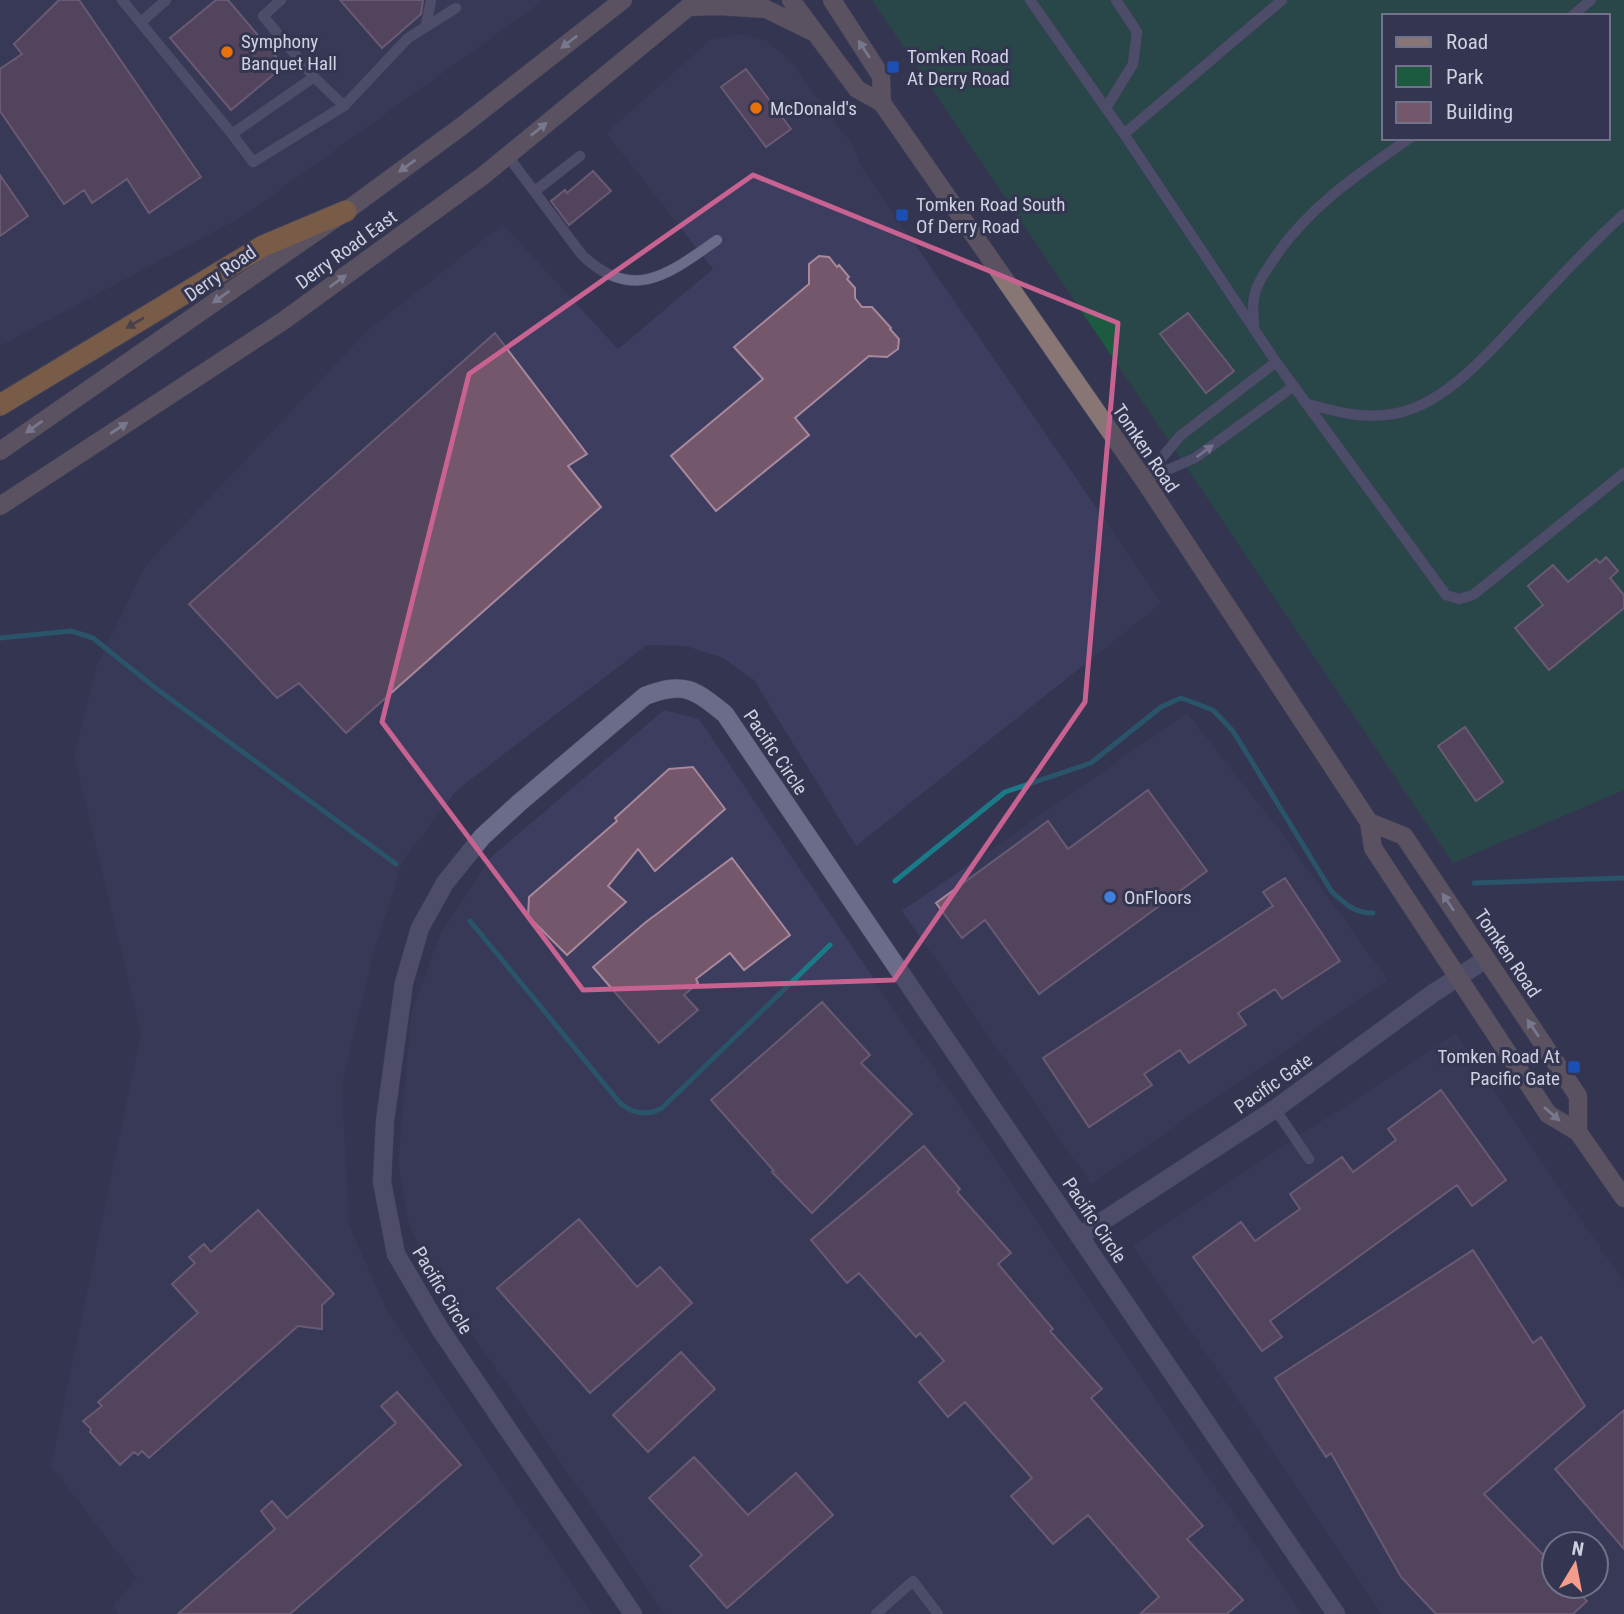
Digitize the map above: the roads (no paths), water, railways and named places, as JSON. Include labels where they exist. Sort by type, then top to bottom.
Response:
[{"type":"highway","points":[[0,405],[263,246],[346,211]]},
{"type":"main road","name":"Derry Road","points":[[0,451],[346,211],[623,0]]},
{"type":"main road","name":"Tomken Road","points":[[791,0],[857,89],[882,103],[1144,480],[1368,822],[1373,848],[1548,1114],[1578,1132],[1624,1198]]},
{"type":"main road","name":"Tomken Road","points":[[832,0],[881,76],[882,103]]},
{"type":"main road","points":[[693,3],[766,9],[814,33]]},
{"type":"main road","name":"Derry Road East","points":[[0,506],[283,321],[484,175],[693,3]]},
{"type":"main road","name":"Tomken Road","points":[[1368,822],[1404,836],[1578,1096],[1578,1132]]},
{"type":"street","name":"Pacific Circle","points":[[634,1614],[440,1329],[396,1254],[382,1182],[385,1121],[404,983],[420,928],[445,883],[482,837],[519,803],[645,696],[669,687],[699,693],[725,714],[1336,1614]]},
{"type":"street","name":"Pacific Gate","points":[[1080,1236],[1275,1109],[1486,959]]},
{"type":"lane","points":[[122,0],[253,162],[344,106],[408,38],[456,8]]},
{"type":"lane","points":[[141,22],[166,0]]},
{"type":"lane","points":[[281,0],[263,16],[314,77],[344,106]]},
{"type":"lane","points":[[426,25],[431,0]]},
{"type":"lane","points":[[1030,0],[1124,134],[1276,362],[1446,594],[1459,599],[1473,595],[1624,472]]},
{"type":"lane","points":[[1106,108],[1133,64],[1137,32],[1116,0]]},
{"type":"lane","points":[[1124,134],[1282,0]]},
{"type":"lane","points":[[1574,14],[1591,0]]},
{"type":"lane","points":[[232,134],[314,77]]},
{"type":"lane","points":[[1254,330],[1254,296],[1259,283],[1286,241],[1310,213],[1348,180],[1407,140]]},
{"type":"lane","points":[[507,155],[582,255],[594,266],[616,277],[641,281],[663,276],[717,240]]},
{"type":"lane","points":[[535,191],[580,156]]},
{"type":"lane","points":[[1308,404],[1357,417],[1394,414],[1442,393],[1481,360],[1624,214]]},
{"type":"lane","points":[[1144,480],[1180,436],[1276,362]]},
{"type":"lane","points":[[1144,480],[1195,458],[1294,386]]},
{"type":"lane","points":[[1275,1109],[1309,1159]]},
{"type":"lane","points":[[876,1614],[913,1581],[938,1614]]},
{"type":"waterway","points":[[0,638],[71,631],[93,638],[158,690],[396,864]]},
{"type":"waterway","points":[[895,881],[1005,792],[1091,763],[1161,707],[1181,698],[1213,710],[1233,731],[1332,892],[1356,910],[1373,913]]},
{"type":"waterway","points":[[1474,883],[1624,878]]},
{"type":"waterway","points":[[470,921],[620,1103],[640,1113],[662,1108],[830,945]]},
{"type":"place","name":"Symphony Banquet Hall","points":[[227,52]]},
{"type":"place","name":"Tomken Road At Derry Road","points":[[893,67]]},
{"type":"place","name":"McDonald's","points":[[756,108]]},
{"type":"place","name":"Tomken Road South Of Derry Road","points":[[902,215]]},
{"type":"place","name":"OnFloors","points":[[1110,897]]},
{"type":"place","name":"Tomken Road At Pacific Gate","points":[[1574,1067]]}]
